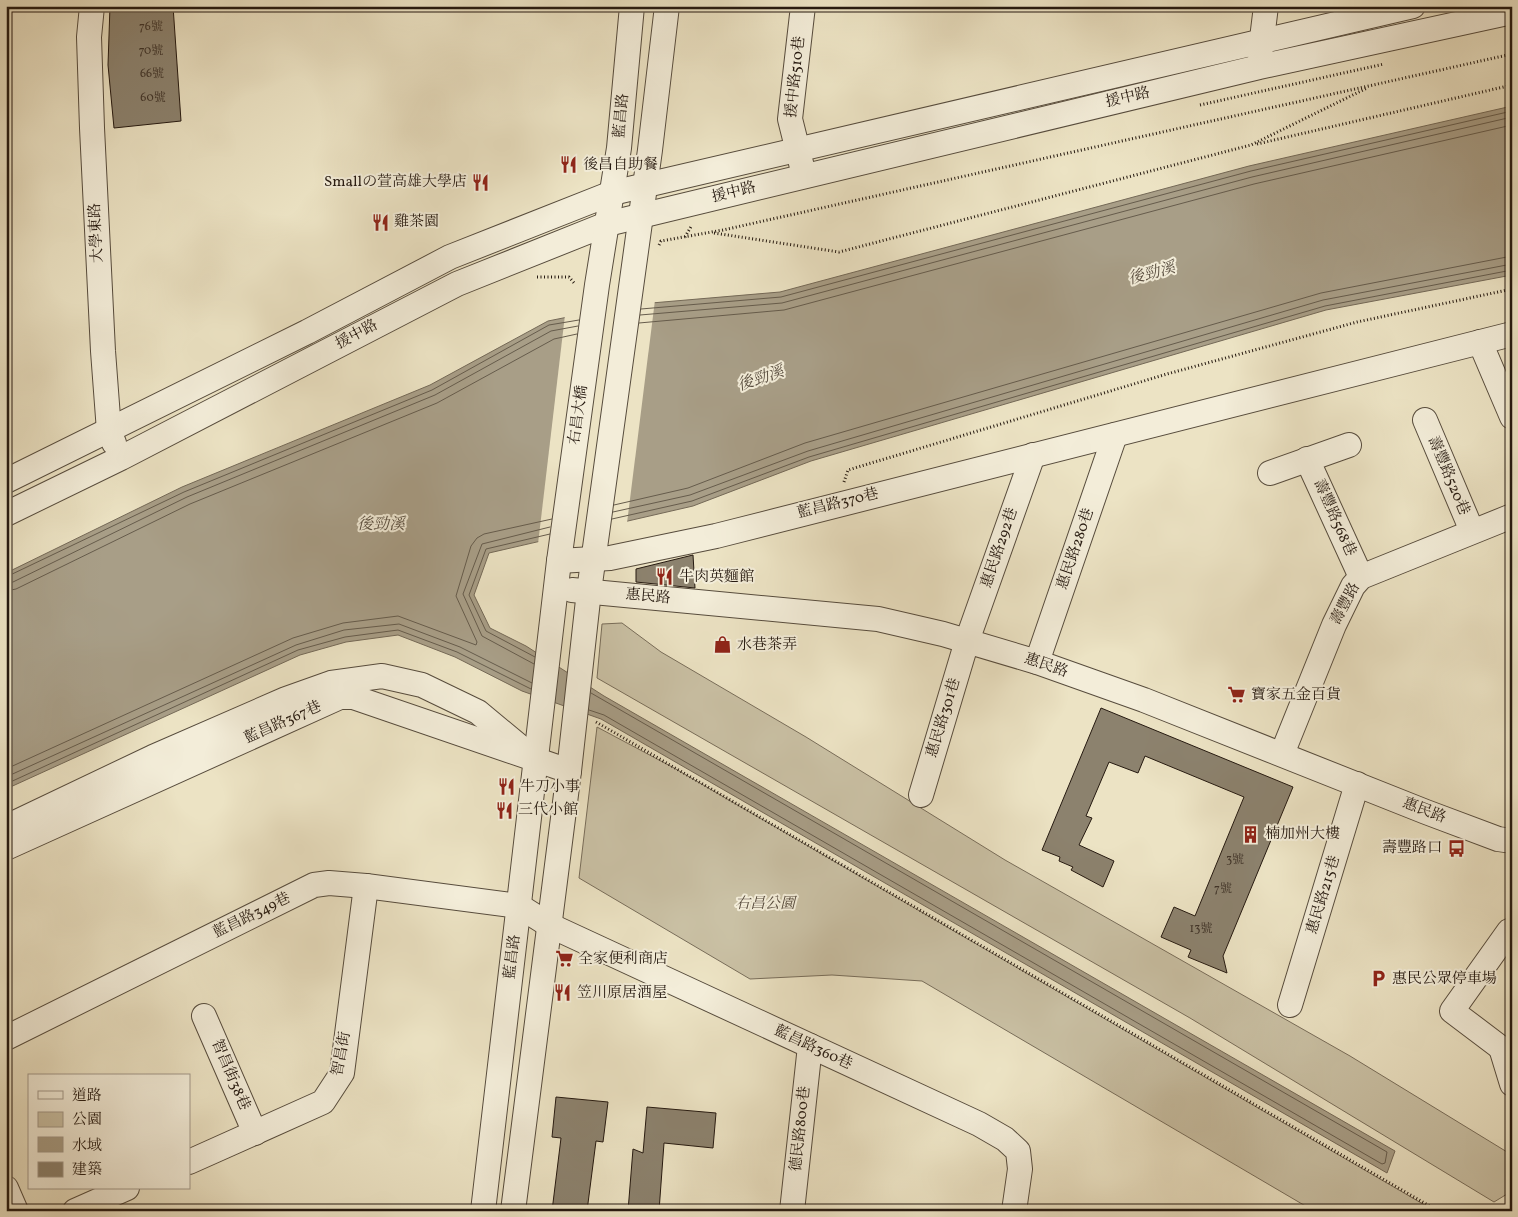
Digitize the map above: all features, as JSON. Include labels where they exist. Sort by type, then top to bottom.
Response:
[{"type":"street","name":"大學東路","points":[[92,6],[90,38],[92,128],[109,431],[121,458]]},
{"type":"street","name":"藍昌路","points":[[597,285],[620,142],[632,6]]},
{"type":"street","name":"藍昌路","points":[[594,550],[645,187],[667,6]]},
{"type":"street","name":"援中路510巷","points":[[804,6],[790,119],[797,152],[805,176]]},
{"type":"street","points":[[1259,67],[1266,6]]},
{"type":"street","name":"援中路","points":[[6,480],[308,332],[450,257],[612,193],[797,152],[1262,40],[1413,6]]},
{"type":"street","name":"援中路","points":[[6,514],[121,458],[456,284],[607,224],[1259,67],[1512,12]]},
{"type":"street","name":"右昌大橋","points":[[560,553],[597,285]]},
{"type":"street","name":"藍昌路370巷","points":[[560,553],[594,550],[610,558],[716,536],[1512,334]]},
{"type":"street","points":[[1480,342],[1512,417]]},
{"type":"street","name":"壽豐路520巷","points":[[1425,420],[1472,531]]},
{"type":"street","name":"惠民路280巷","points":[[1037,662],[1115,436]]},
{"type":"street","name":"壽豐路568巷","points":[[1270,473],[1349,444]]},
{"type":"street","name":"惠民路292巷","points":[[967,641],[1032,455]]},
{"type":"street","name":"壽豐路568巷","points":[[1308,460],[1361,577]]},
{"type":"street","name":"壽豐路","points":[[1282,754],[1334,625],[1353,586],[1361,577],[1512,516]]},
{"type":"street","points":[[513,1211],[569,771],[594,550]]},
{"type":"street","points":[[556,589],[560,553]]},
{"type":"street","name":"藍昌路","points":[[483,1211],[556,589]]},
{"type":"street","name":"惠民路","points":[[556,589],[878,619],[967,641],[1037,662],[1144,700],[1489,836],[1512,842]]},
{"type":"street","name":"惠民路301巷","points":[[920,795],[967,641]]},
{"type":"street","points":[[6,827],[153,757],[286,699],[331,683],[382,676],[422,685],[478,712],[535,760]]},
{"type":"street","name":"藍昌路367巷","points":[[6,848],[340,697],[353,697],[569,771]]},
{"type":"street","name":"惠民路215巷","points":[[1290,1006],[1358,784]]},
{"type":"street","name":"藍昌路349巷","points":[[6,1038],[314,885],[329,883],[366,886],[518,906]]},
{"type":"street","name":"智昌街","points":[[190,1162],[323,1102],[342,1073],[366,886]]},
{"type":"street","name":"藍昌路360巷","points":[[518,906],[549,925],[979,1124],[1005,1138],[1018,1151],[1020,1169],[1014,1211]]},
{"type":"street","points":[[1512,930],[1509,931],[1452,1011],[1506,1048],[1512,1084]]},
{"type":"street","name":"智昌街38巷","points":[[204,1016],[255,1133]]},
{"type":"street","name":"德民路800巷","points":[[792,1211],[810,1046]]},
{"type":"street","points":[[6,1188],[16,1211]]},
{"type":"street","points":[[75,1211],[122,1190]]},
{"type":"path","points":[[657,249],[661,241],[710,232],[1512,54]]},
{"type":"path","points":[[710,232],[839,252],[1251,145],[1512,84]]},
{"type":"path","points":[[1251,145],[1372,85]]},
{"type":"path","points":[[840,489],[848,470],[1166,374],[1356,322],[1512,289]]},
{"type":"path","points":[[576,711],[1438,1211]]},
{"type":"green space","points":[[622,623],[661,652],[806,737],[1005,860],[1350,1056],[1512,1155],[1512,1191],[1494,1202],[1190,1018],[597,678],[602,624]]},
{"type":"green space","name":"右昌公園","points":[[597,727],[674,768],[1435,1211],[1314,1211],[922,981],[832,975],[750,979],[579,878]]},
{"type":"water","name":"後勁溪","points":[[1512,106],[1512,275],[1326,310],[811,461],[693,506],[489,553],[474,595],[490,628],[526,646],[604,696],[1395,1151],[1387,1173],[601,719],[522,691],[455,657],[398,635],[346,642],[300,655],[6,789],[6,573],[182,487],[430,385],[548,321],[628,305],[780,292],[1249,166]]},
{"type":"pier","points":[[655,300],[627,523],[538,544],[565,315]]},
{"type":"building","points":[[110,6],[173,6],[181,121],[114,128],[108,65]]},
{"type":"building","name":"牛肉英麵館","points":[[693,555],[695,588],[636,582],[636,569]]},
{"type":"building","name":"楠加州大樓","points":[[1101,708],[1293,787],[1223,956],[1227,973],[1188,957],[1191,950],[1161,937],[1174,907],[1195,916],[1244,797],[1145,756],[1138,773],[1109,762],[1086,816],[1092,818],[1079,845],[1114,861],[1103,887],[1071,870],[1073,867],[1059,861],[1060,857],[1042,850]]},
{"type":"building","points":[[556,1097],[608,1102],[603,1142],[596,1141],[587,1211],[552,1211],[561,1138],[552,1137]]},
{"type":"building","points":[[647,1107],[716,1113],[713,1148],[664,1143],[659,1211],[628,1211],[633,1149],[643,1153]]},
{"type":"place","name":"後昌自助餐","points":[[569,165]]},
{"type":"place","name":"Smallの萱高雄大學店","points":[[481,182]]},
{"type":"place","name":"雞茶園","points":[[380,222]]},
{"type":"place","name":"牛肉英麵館","points":[[665,577]]},
{"type":"place","name":"水巷茶弄","points":[[723,645]]},
{"type":"place","name":"寶家五金百貨","points":[[1237,695]]},
{"type":"place","name":"牛刀小事","points":[[506,787]]},
{"type":"place","name":"三代小館","points":[[504,810]]},
{"type":"place","name":"楠加州大樓","points":[[1251,834]]},
{"type":"place","name":"壽豐路口","points":[[1456,848]]},
{"type":"place","name":"全家便利商店","points":[[564,959]]},
{"type":"place","name":"惠民公眾停車場","points":[[1378,979]]},
{"type":"place","name":"笠川原居酒屋","points":[[563,993]]}]
